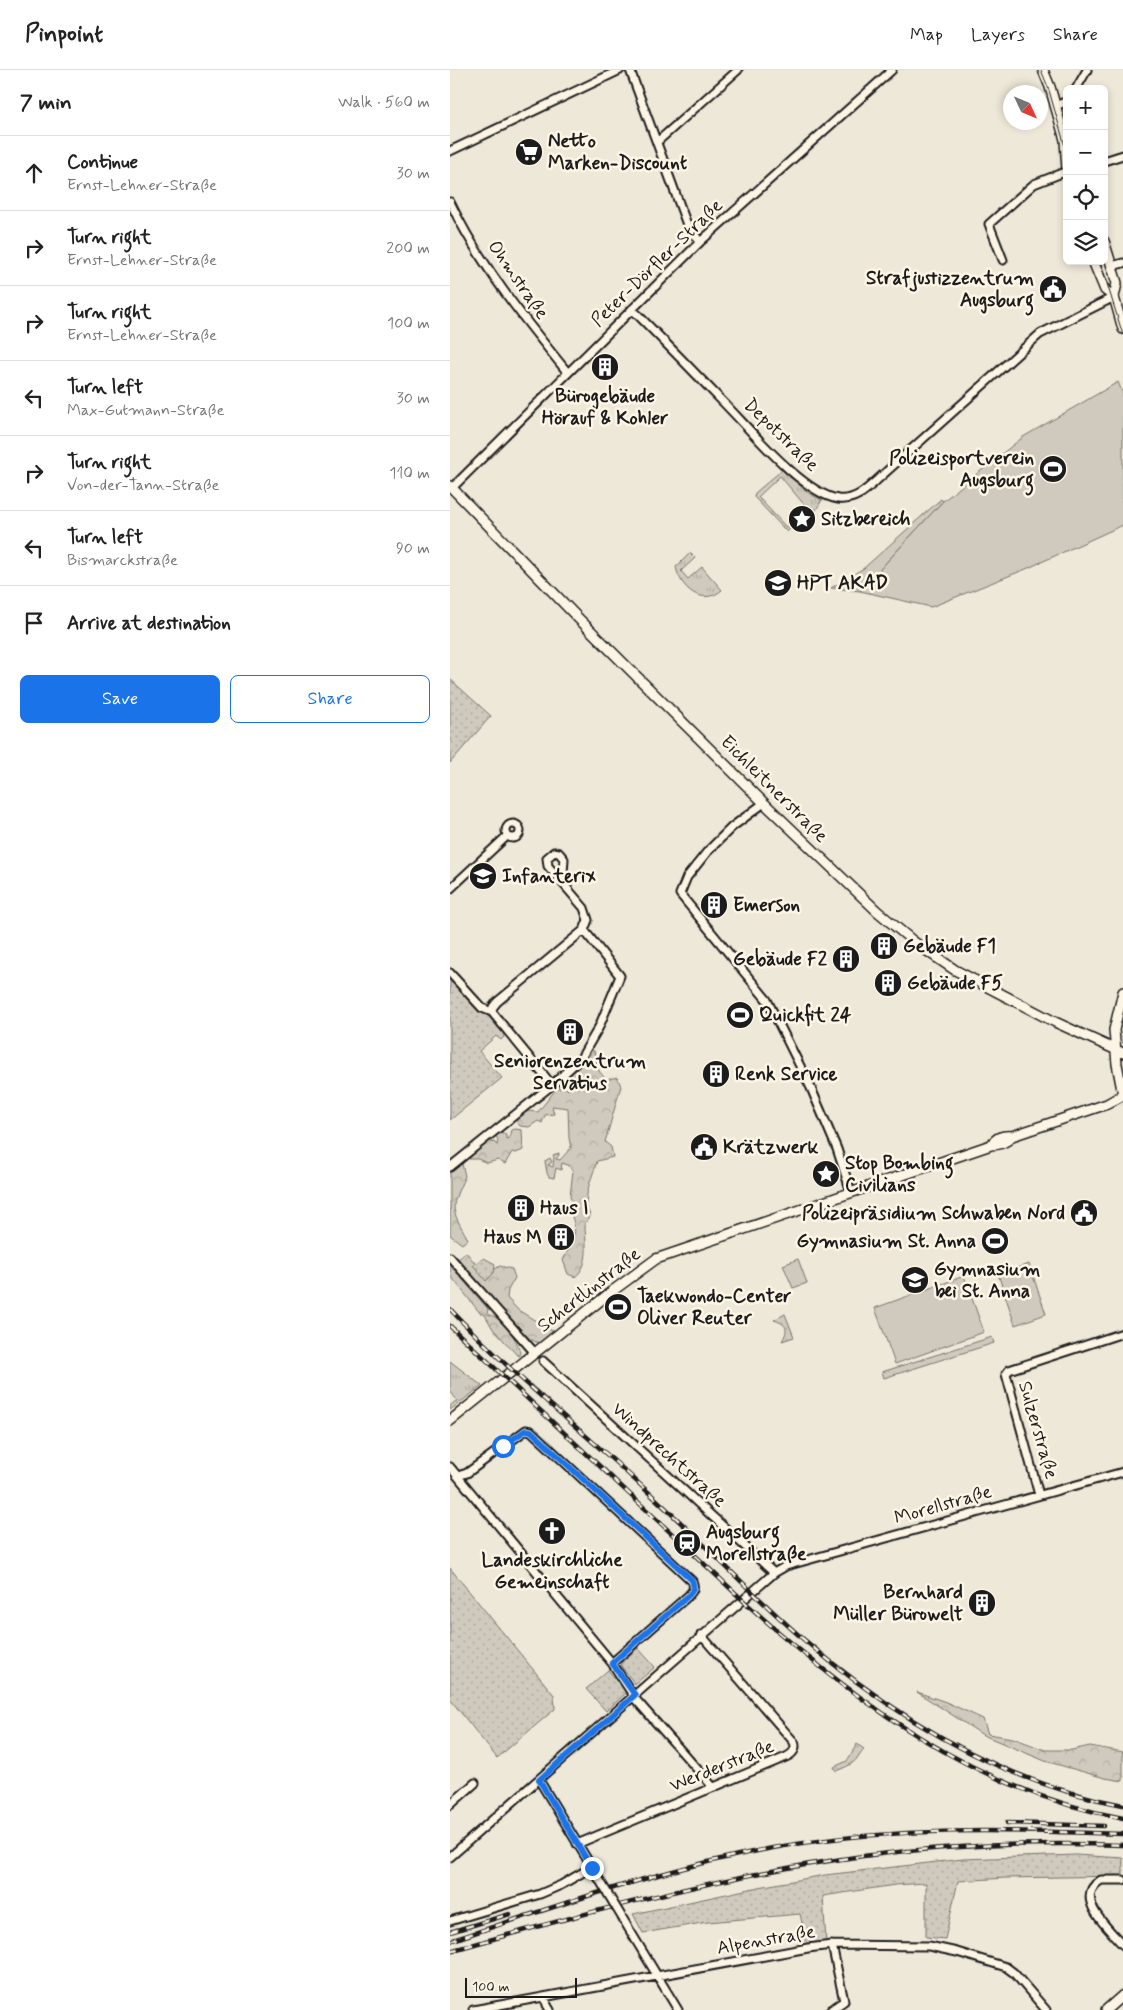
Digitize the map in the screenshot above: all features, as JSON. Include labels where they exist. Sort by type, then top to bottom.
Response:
[{"type":"main road","points":[[1043,70],[1063,131]]},
{"type":"main road","points":[[1108,254],[1117,283],[1114,297],[1123,329]]},
{"type":"main road","points":[[1096,265],[1105,290],[1114,297]]},
{"type":"main road","name":"Eichleitnerstraße","points":[[451,487],[579,619],[764,804],[877,911],[941,961],[1012,1001],[1119,1051]]},
{"type":"main road","points":[[1123,992],[1114,1025],[1119,1051],[1123,1095]]},
{"type":"main road","name":"Schertlinstraße","points":[[450,1420],[611,1292],[656,1259],[768,1220],[780,1218],[789,1212],[991,1145],[996,1138],[1005,1135],[1012,1136],[1107,1104],[1123,1095]]},
{"type":"main road","points":[[1106,2010],[1123,1995]]},
{"type":"street","points":[[450,150],[620,70]]},
{"type":"street","points":[[630,70],[686,222],[700,242]]},
{"type":"street","points":[[657,142],[738,70]]},
{"type":"street","name":"Peter-Dörfler-Straße","points":[[451,487],[700,242],[892,70]]},
{"type":"street","points":[[1078,85],[1087,70]]},
{"type":"street","points":[[1056,106],[1063,103]]},
{"type":"street","points":[[1108,160],[1123,155]]},
{"type":"street","points":[[1003,260],[989,224],[1034,184],[1063,173]]},
{"type":"street","name":"Ohmstraße","points":[[450,202],[495,279],[568,373]]},
{"type":"street","points":[[1112,266],[1123,263]]},
{"type":"street","name":"Depotstraße","points":[[632,309],[789,469],[819,493],[838,499],[848,499],[863,492],[872,485],[1040,334],[1114,297]]},
{"type":"street","points":[[764,804],[732,827],[707,852],[687,878],[680,894],[767,1000],[811,1088],[837,1148],[851,1192]]},
{"type":"street","points":[[450,889],[507,836]]},
{"type":"street","points":[[492,1012],[493,1007],[498,1002],[584,930],[588,920],[586,912],[565,884]]},
{"type":"street","points":[[450,1167],[572,1068],[587,1050],[599,1027],[620,976],[584,930]]},
{"type":"street","points":[[450,974],[482,1008],[492,1012],[552,1085]]},
{"type":"street","points":[[450,1257],[535,1353]]},
{"type":"street","name":"Sulzerstraße","points":[[1039,1494],[1006,1374],[1009,1370],[1123,1333]]},
{"type":"street","name":"Windprechtstraße","points":[[543,1362],[774,1573]]},
{"type":"street","points":[[458,1476],[467,1473],[526,1430],[531,1431],[692,1580],[693,1591],[612,1663]]},
{"type":"street","points":[[450,1466],[612,1663],[637,1700],[713,1787]]},
{"type":"street","name":"Morellstraße","points":[[450,1857],[701,1635],[774,1573],[786,1566],[1123,1472]]},
{"type":"street","name":"Werderstraße","points":[[577,1844],[791,1755],[795,1746],[785,1731],[701,1635]]},
{"type":"street","points":[[539,1780],[678,2010]]},
{"type":"street","points":[[451,1807],[475,1783]]},
{"type":"street","points":[[450,1921],[540,1894],[592,1868]]},
{"type":"street","points":[[1123,1880],[1101,1880],[1091,1890],[1090,1898],[1091,1905],[1096,1913],[1123,1945]]},
{"type":"street","points":[[831,2010],[844,2001],[832,1945]]},
{"type":"street","name":"Alpenstraße","points":[[473,2010],[832,1945],[929,1946],[971,1956],[1006,1967],[1014,1973],[1046,2010]]},
{"type":"street","points":[[545,1997],[550,2010]]},
{"type":"green space","name":"Polizeisportverein Augsburg","points":[[1118,382],[1123,394],[1123,525],[1026,569],[931,607],[860,591],[943,501],[1023,437]]},
{"type":"green space","points":[[782,470],[810,494],[822,500],[813,515],[780,476],[758,497],[786,527],[789,526],[791,528],[787,532],[754,497],[755,493]]},
{"type":"green space","points":[[941,499],[943,501],[860,591],[831,588],[864,568]]},
{"type":"green space","points":[[690,553],[695,558],[681,571],[688,579],[702,567],[722,590],[707,597],[693,593],[687,588],[678,575],[676,567]]},
{"type":"green space","points":[[450,679],[491,716],[450,763]]},
{"type":"green space","points":[[450,973],[503,1033],[504,1037],[501,1040],[496,1036],[479,1051],[502,1078],[450,1120]]},
{"type":"green space","points":[[592,1050],[594,1051],[599,1071],[606,1080],[617,1077],[621,1086],[605,1142],[611,1147],[613,1157],[597,1161],[590,1182],[587,1203],[591,1216],[585,1223],[586,1253],[583,1266],[575,1277],[568,1274],[563,1260],[571,1244],[575,1229],[572,1217],[576,1209],[570,1197],[573,1170],[568,1165],[562,1163],[561,1170],[556,1168],[554,1178],[549,1177],[545,1161],[550,1158],[552,1162],[548,1165],[553,1167],[553,1155],[559,1153],[556,1159],[560,1160],[571,1148],[568,1108],[552,1106],[554,1114],[545,1115],[542,1123],[538,1121],[529,1127],[520,1126],[515,1117],[517,1110],[538,1112],[557,1088],[563,1087],[569,1090],[566,1078],[583,1061],[586,1054]]},
{"type":"green space","points":[[511,1130],[522,1130],[523,1150],[516,1153],[512,1152],[505,1164],[498,1160],[487,1163],[478,1159],[469,1159],[486,1141],[494,1142],[497,1145],[498,1139],[495,1136],[500,1132],[506,1134],[506,1139],[509,1138]]},
{"type":"green space","points":[[462,1164],[465,1176],[454,1208],[458,1221],[468,1239],[462,1244],[450,1235],[450,1171],[451,1168]]},
{"type":"green space","points":[[466,1252],[485,1275],[500,1266],[512,1269],[515,1278],[508,1290],[507,1298],[518,1310],[554,1332],[542,1344],[527,1337],[498,1308],[464,1266],[455,1269],[488,1309],[487,1314],[498,1319],[509,1330],[517,1344],[520,1356],[493,1329],[485,1315],[480,1313],[450,1275],[450,1264],[452,1265]]},
{"type":"green space","points":[[484,1258],[495,1264],[494,1273],[486,1281],[473,1265]]},
{"type":"green space","points":[[798,1259],[807,1283],[793,1288],[783,1265]]},
{"type":"green space","points":[[1029,1264],[1046,1314],[1015,1325],[998,1274]]},
{"type":"green space","points":[[964,1276],[984,1332],[895,1364],[875,1308]]},
{"type":"green space","points":[[785,1314],[794,1337],[782,1341],[786,1328],[782,1323],[774,1320]]},
{"type":"green space","points":[[992,1337],[994,1343],[884,1378],[882,1372]]},
{"type":"green space","points":[[450,1361],[482,1386],[450,1410],[450,1406],[457,1400],[450,1391]]},
{"type":"green space","points":[[450,1568],[554,1695],[555,1709],[497,1758],[450,1699]]},
{"type":"green space","points":[[638,1648],[655,1667],[635,1684],[621,1666],[621,1663]]},
{"type":"green space","points":[[608,1670],[625,1690],[625,1694],[606,1711],[586,1689]]},
{"type":"green space","points":[[917,1692],[946,1702],[983,1719],[988,1734],[1013,1738],[1045,1750],[1072,1750],[1090,1746],[1123,1752],[1123,1781],[1105,1778],[1045,1761],[983,1735]]},
{"type":"green space","points":[[857,1744],[864,1749],[858,1758],[836,1771],[834,1767],[847,1761]]},
{"type":"green space","points":[[1076,1855],[1123,1858],[1123,1876],[1006,1878],[958,1881],[945,1939],[926,1937],[926,1883],[895,1885],[823,1896],[826,1942],[807,1945],[800,1914],[708,1922],[643,1933],[633,1914],[825,1875],[963,1859]]},
{"type":"tram line","points":[[1041,70],[1048,87],[1063,139]]},
{"type":"tram line","points":[[1101,265],[1123,335]]},
{"type":"tram line","points":[[1123,1021],[1123,1043]]},
{"type":"railway","points":[[450,1309],[497,1356],[667,1509],[782,1620],[837,1667],[912,1720],[952,1743],[993,1763],[1035,1781],[1078,1795],[1123,1805]]},
{"type":"railway","points":[[450,1326],[748,1605],[831,1676],[921,1738],[969,1765],[1018,1787],[1070,1805],[1123,1818]]},
{"type":"railway","points":[[1007,1823],[1104,1826]]},
{"type":"railway","points":[[450,1941],[657,1875],[741,1854],[784,1846],[869,1836],[953,1831],[1123,1834]]},
{"type":"railway","points":[[450,1951],[655,1896],[706,1884],[811,1864],[895,1852],[960,1847],[1025,1844],[1123,1845]]},
{"type":"railway","points":[[450,1932],[510,1914]]},
{"type":"place","name":"Netto Marken-Discount","points":[[529,152]]},
{"type":"place","name":"Strafjustizzentrum Augsburg","points":[[1053,289]]},
{"type":"place","name":"Bürogebäude Hörauf & Kohler","points":[[605,367]]},
{"type":"place","name":"Polizeisportverein Augsburg","points":[[1053,469]]},
{"type":"place","name":"Sitzbereich","points":[[802,519]]},
{"type":"place","name":"HPT AKAD","points":[[778,583]]},
{"type":"place","name":"Infanterix","points":[[483,876]]},
{"type":"place","name":"Emerson","points":[[714,905]]},
{"type":"place","name":"Gebäude F1","points":[[884,946]]},
{"type":"place","name":"Gebäude F2","points":[[846,959]]},
{"type":"place","name":"Gebäude F5","points":[[888,983]]},
{"type":"place","name":"Quickfit 24","points":[[740,1015]]},
{"type":"place","name":"Seniorenzentrum Servatius","points":[[570,1032]]},
{"type":"place","name":"Renk Service","points":[[716,1074]]},
{"type":"place","name":"Krätzwerk","points":[[704,1147]]},
{"type":"place","name":"Stop Bombing Civilians","points":[[826,1174]]},
{"type":"place","name":"Haus I","points":[[521,1208]]},
{"type":"place","name":"Polizeipräsidium Schwaben Nord","points":[[1084,1213]]},
{"type":"place","name":"Haus M","points":[[561,1237]]},
{"type":"place","name":"Gymnasium St. Anna","points":[[995,1241]]},
{"type":"place","name":"Gymnasium bei St. Anna","points":[[915,1280]]},
{"type":"place","name":"Taekwondo-Center Oliver Reuter","points":[[618,1307]]},
{"type":"place","name":"Landeskirchliche Gemeinschaft","points":[[552,1531]]},
{"type":"place","name":"Augsburg Morellstraße","points":[[687,1543]]},
{"type":"place","name":"Bernhard Müller Bürowelt","points":[[982,1603]]},
{"type":"route","points":[[503,1446],[526,1430],[531,1431],[692,1580],[694,1586],[693,1591],[688,1596],[612,1663],[635,1695],[539,1780],[592,1868]]}]
